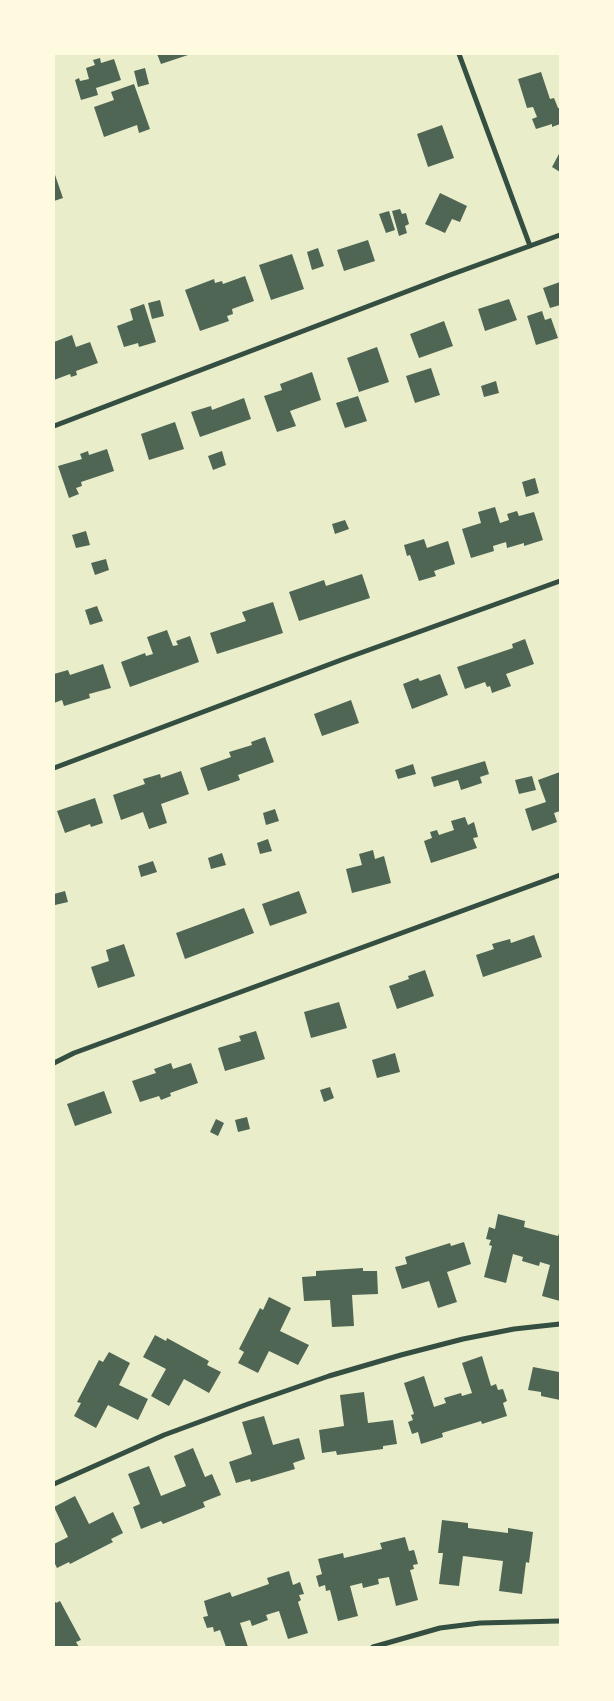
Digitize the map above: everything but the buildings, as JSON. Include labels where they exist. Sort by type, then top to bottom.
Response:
[{"type":"street","points":[[459,54],[530,246]]},
{"type":"street","points":[[54,426],[441,278],[560,235]]},
{"type":"street","points":[[54,768],[341,660],[560,581]]},
{"type":"street","points":[[54,1063],[74,1053],[560,874]]},
{"type":"street","points":[[54,1484],[164,1435],[338,1374],[462,1339],[514,1329],[560,1324]]},
{"type":"street","points":[[373,1647],[440,1628],[480,1623],[560,1621]]}]
